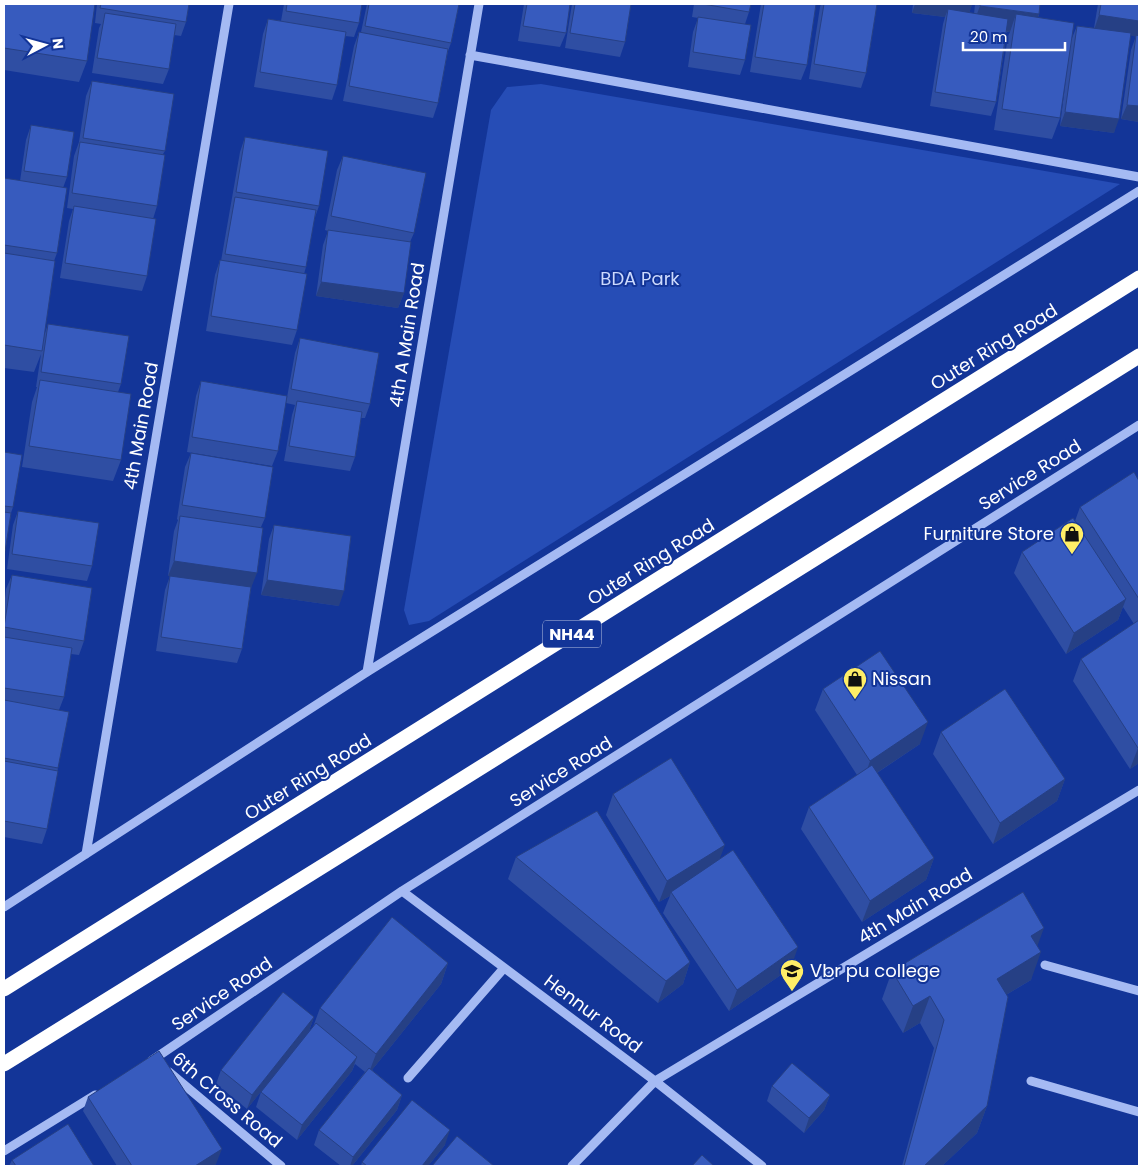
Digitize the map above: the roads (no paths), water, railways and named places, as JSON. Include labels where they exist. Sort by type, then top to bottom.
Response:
[{"type":"highway","name":"Outer Ring Road","points":[[4,989],[1139,278]]},
{"type":"highway","points":[[4,1064],[1139,356]]},
{"type":"street","name":"4th Main Road","points":[[86,854],[229,4]]},
{"type":"street","name":"4th A Main Road","points":[[367,672],[479,4]]},
{"type":"street","points":[[470,55],[1139,177]]},
{"type":"street","points":[[4,907],[367,672],[1139,191]]},
{"type":"street","name":"Service Road","points":[[145,1065],[402,891],[1139,425]]},
{"type":"street","name":"4th Main Road","points":[[572,1166],[655,1081],[1139,790]]},
{"type":"street","name":"Hennur Road","points":[[402,891],[655,1081],[762,1166]]},
{"type":"street","points":[[1045,965],[1139,991]]},
{"type":"street","points":[[408,1078],[504,968]]},
{"type":"street","name":"6th Cross Road","points":[[153,1060],[281,1166]]},
{"type":"street","points":[[1031,1081],[1139,1112]]},
{"type":"street","points":[[4,1151],[103,1090]]},
{"type":"place","name":"Furniture Store","points":[[1072,555]]},
{"type":"place","name":"Nissan","points":[[855,700]]},
{"type":"place","name":"Vbr pu college","points":[[792,992]]},
{"type":"park label","name":"BDA Park","points":[[640,279]]}]
